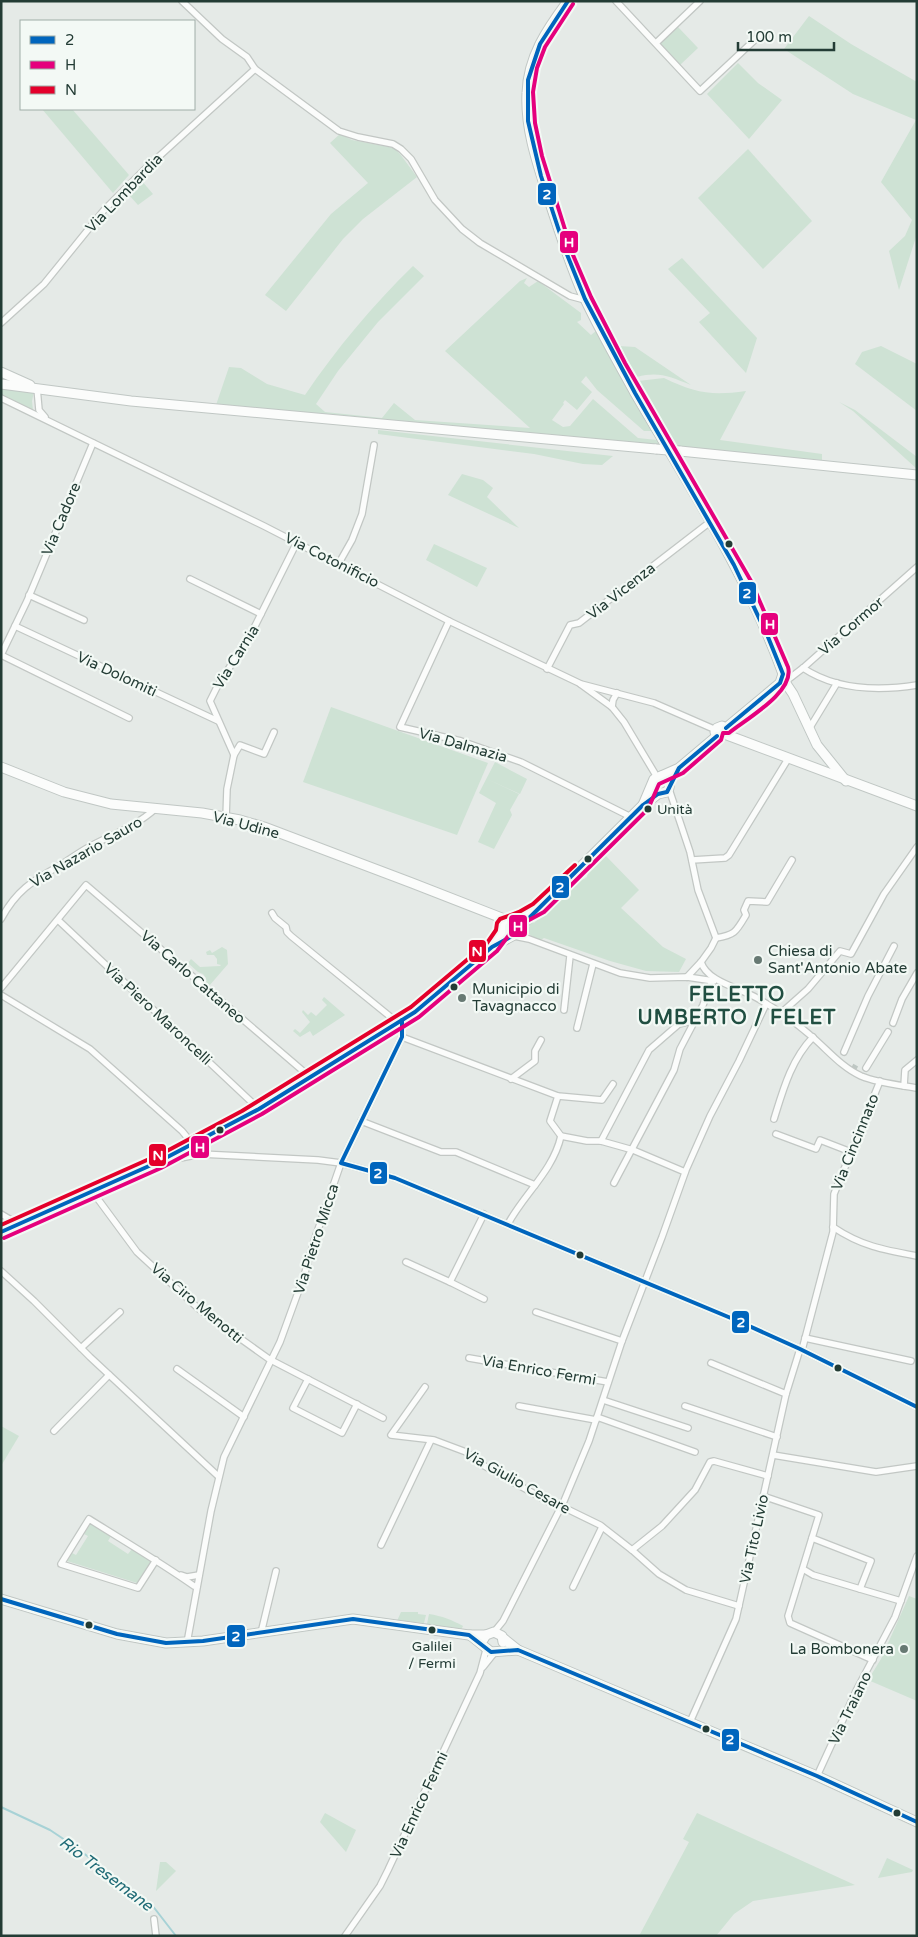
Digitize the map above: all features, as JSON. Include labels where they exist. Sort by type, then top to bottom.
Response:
[{"type":"street","points":[[182,1],[222,39],[247,57],[255,69],[340,131],[358,137],[393,144],[401,149],[411,159],[435,200],[462,229],[480,243],[570,296],[586,300]]},
{"type":"street","points":[[568,1],[552,22],[539,44],[529,76],[527,108],[536,158],[567,256],[586,300],[620,366],[746,584],[783,674],[783,679],[794,694],[817,745],[846,781]]},
{"type":"street","points":[[616,1],[700,91],[761,34]]},
{"type":"street","points":[[656,43],[700,1]]},
{"type":"street","name":"Via Lombardia","points":[[1,324],[44,284],[104,210],[143,171],[255,69]]},
{"type":"street","points":[[1,372],[37,388]]},
{"type":"street","points":[[1,384],[90,397],[680,451],[917,475]]},
{"type":"street","points":[[37,388],[39,410],[48,420]]},
{"type":"street","name":"Via Cotonificio","points":[[1,398],[297,542],[449,620],[579,683],[612,707],[624,722],[659,777]]},
{"type":"street","name":"Via Cadore","points":[[93,443],[29,595],[1,655],[129,718]]},
{"type":"street","points":[[339,563],[352,540],[362,514],[374,444]]},
{"type":"street","name":"Via Vicenza","points":[[547,669],[570,625],[579,623],[710,522]]},
{"type":"street","name":"Via Carnia","points":[[234,756],[210,700],[262,614],[297,542]]},
{"type":"street","name":"Via Cormor","points":[[783,679],[790,678],[803,668],[917,567]]},
{"type":"street","name":"Via Carnia","points":[[190,579],[262,614]]},
{"type":"street","points":[[29,595],[84,620]]},
{"type":"street","name":"Via Dalmazia","points":[[449,620],[400,727],[461,741],[521,762],[630,817]]},
{"type":"street","name":"Via Dolomiti","points":[[15,626],[218,721]]},
{"type":"street","points":[[803,668],[837,683],[862,688],[917,685]]},
{"type":"street","points":[[579,683],[654,703],[716,733],[722,738],[727,731],[783,679]]},
{"type":"street","points":[[809,729],[837,683]]},
{"type":"street","points":[[612,707],[617,692]]},
{"type":"street","points":[[727,731],[788,759],[917,806]]},
{"type":"street","points":[[226,818],[226,790],[234,756],[240,744],[264,754],[274,732]]},
{"type":"street","points":[[643,805],[653,781],[679,768],[716,733]]},
{"type":"street","points":[[692,860],[725,858],[729,855],[788,759]]},
{"type":"street","name":"Via Udine","points":[[1,767],[28,779],[111,804],[202,813],[289,836],[484,912],[530,939],[570,956],[620,973],[650,978],[687,977],[719,981]]},
{"type":"street","points":[[1,1232],[192,1145],[259,1109],[400,1022],[492,947],[510,929],[540,908],[643,805],[658,794],[665,794],[679,768]]},
{"type":"street","points":[[659,777],[666,778],[670,786],[690,852],[698,890],[716,938],[701,962],[687,977]]},
{"type":"street","points":[[652,786],[654,792],[658,794]]},
{"type":"street","name":"Via Nazario Sauro","points":[[1,919],[8,906],[26,886],[39,876],[145,818],[155,809]]},
{"type":"street","points":[[781,1013],[808,989],[840,951],[851,954],[884,894],[917,847]]},
{"type":"street","points":[[716,938],[730,936],[737,931],[746,915],[744,910],[748,901],[767,902],[792,860]]},
{"type":"street","name":"Via Carlo Cattaneo","points":[[58,920],[86,885],[310,1077]]},
{"type":"street","points":[[272,912],[275,918],[286,927],[287,932],[291,936],[400,1022],[402,1037],[558,1096],[602,1100],[613,1084]]},
{"type":"street","points":[[1,988],[58,920]]},
{"type":"street","name":"Via Piero Maroncelli","points":[[58,920],[259,1109]]},
{"type":"street","points":[[844,1052],[868,996],[894,946]]},
{"type":"street","points":[[564,1010],[570,956]]},
{"type":"street","points":[[701,962],[707,973],[781,1013],[853,1071],[864,1073],[880,1081],[917,1088]]},
{"type":"street","points":[[578,1028],[593,964]]},
{"type":"street","points":[[893,1023],[902,999],[917,973]]},
{"type":"street","points":[[614,1183],[674,1070],[680,1049],[703,1005],[712,981]]},
{"type":"street","points":[[1,995],[90,1049],[182,1131],[192,1145],[202,1154]]},
{"type":"street","name":"Via Enrico Fermi","points":[[496,1635],[561,1506],[597,1418],[622,1342],[685,1172],[710,1116],[766,1004]]},
{"type":"street","points":[[601,1141],[649,1050],[679,1024],[695,1020]]},
{"type":"street","points":[[864,1073],[888,1032]]},
{"type":"street","name":"Via Pietro Micca","points":[[187,1643],[218,1476],[224,1458],[272,1360],[304,1276],[341,1163],[402,1037]]},
{"type":"street","points":[[774,1119],[786,1081],[802,1048],[813,1037]]},
{"type":"street","points":[[511,1079],[535,1061],[535,1051],[541,1040]]},
{"type":"street","points":[[904,1086],[905,1070],[917,1060]]},
{"type":"street","name":"Via Cincinnato","points":[[801,1350],[833,1227],[834,1194],[880,1081]]},
{"type":"street","points":[[558,1096],[550,1121],[561,1136],[587,1141],[601,1141],[633,1150],[685,1172]]},
{"type":"street","points":[[361,1121],[441,1152],[456,1152],[535,1185]]},
{"type":"street","points":[[776,1134],[816,1149],[820,1140],[851,1152]]},
{"type":"street","points":[[508,1224],[559,1147],[561,1136]]},
{"type":"street","points":[[158,1162],[202,1154],[318,1160],[341,1163],[395,1178],[738,1321],[917,1408]]},
{"type":"street","name":"Via Ciro Menotti","points":[[92,1191],[138,1252],[157,1272],[199,1309],[272,1360],[383,1418]]},
{"type":"street","points":[[1,1214],[18,1224]]},
{"type":"street","points":[[450,1282],[484,1214]]},
{"type":"street","points":[[833,1227],[847,1237],[871,1247],[917,1256]]},
{"type":"street","points":[[406,1262],[484,1299]]},
{"type":"street","points":[[1,1271],[218,1476]]},
{"type":"street","points":[[81,1348],[120,1312]]},
{"type":"street","points":[[536,1312],[622,1342]]},
{"type":"street","points":[[805,1338],[911,1361]]},
{"type":"street","name":"Via Tito Livio","points":[[690,1722],[736,1619],[786,1394],[801,1350]]},
{"type":"street","name":"Via Enrico Fermi","points":[[469,1358],[608,1382]]},
{"type":"street","points":[[711,1363],[786,1394]]},
{"type":"street","points":[[177,1369],[244,1416]]},
{"type":"street","points":[[54,1431],[109,1375]]},
{"type":"street","points":[[308,1378],[293,1408],[342,1434],[357,1404]]},
{"type":"street","name":"Via Giulio Cesare","points":[[425,1387],[391,1435],[431,1440],[466,1452],[498,1473],[556,1506],[561,1506],[602,1527],[659,1574],[686,1590],[739,1606]]},
{"type":"street","points":[[603,1400],[688,1428]]},
{"type":"street","points":[[519,1406],[597,1418],[695,1452]]},
{"type":"street","points":[[685,1406],[777,1437]]},
{"type":"street","points":[[381,1545],[431,1440]]},
{"type":"street","points":[[773,1455],[876,1472],[917,1466]]},
{"type":"street","points":[[632,1550],[662,1526],[695,1490],[710,1462],[714,1460],[768,1476]]},
{"type":"street","points":[[763,1496],[819,1515],[804,1569],[788,1616],[790,1623],[873,1660]]},
{"type":"street","points":[[156,1560],[138,1588],[61,1564],[89,1519],[156,1560],[177,1573],[197,1586]]},
{"type":"street","points":[[573,1587],[602,1527]]},
{"type":"street","points":[[812,1538],[871,1561],[860,1589]]},
{"type":"street","name":"Via Traiano","points":[[817,1776],[857,1689],[896,1617],[917,1556]]},
{"type":"street","points":[[804,1569],[813,1576],[901,1601]]},
{"type":"street","points":[[260,1633],[276,1571]]},
{"type":"street","points":[[177,1573],[187,1577],[199,1575]]},
{"type":"street","points":[[1,1599],[117,1634],[151,1641],[187,1643],[353,1619],[469,1635],[496,1635],[518,1650],[817,1776],[917,1822]]},
{"type":"street","points":[[469,1635],[491,1649],[518,1650]]},
{"type":"street","points":[[491,1649],[484,1640],[496,1635]]},
{"type":"street","points":[[491,1649],[503,1644],[496,1635]]},
{"type":"street","name":"Via Enrico Fermi","points":[[345,1936],[380,1886],[491,1649]]},
{"type":"street","points":[[154,1920],[156,1936]]},
{"type":"green space","points":[[809,16],[851,44],[917,82],[917,234],[899,290],[889,251],[905,236],[912,220],[881,182],[916,120],[853,94],[784,49]]},
{"type":"green space","points":[[678,27],[698,48],[680,65],[660,44]]},
{"type":"green space","points":[[738,63],[758,83],[782,100],[749,139],[707,94]]},
{"type":"green space","points":[[43,110],[73,110],[129,175],[113,193]]},
{"type":"green space","points":[[340,134],[352,140],[394,148],[417,177],[363,219],[343,239],[286,311],[265,295],[331,214],[368,183],[330,143]]},
{"type":"green space","points":[[748,149],[812,221],[763,269],[698,198]]},
{"type":"green space","points":[[141,180],[153,194],[138,205],[128,194]]},
{"type":"green space","points":[[682,258],[757,338],[746,373],[699,322],[710,313],[668,269]]},
{"type":"green space","points":[[413,266],[424,276],[378,322],[338,371],[316,404],[325,412],[382,418],[394,403],[415,420],[530,428],[445,351],[520,281],[527,278],[524,283],[529,287],[538,281],[581,313],[581,320],[577,322],[591,335],[596,331],[654,431],[644,431],[597,390],[586,376],[581,382],[592,392],[577,410],[565,400],[552,420],[563,427],[570,426],[593,399],[638,438],[657,440],[661,447],[216,405],[229,367],[241,368],[267,384],[305,395],[356,328],[383,296]]},
{"type":"green space","points":[[619,346],[635,347],[691,385],[670,377],[658,375],[637,377]]},
{"type":"green space","points":[[881,346],[917,364],[917,411],[855,364],[862,352]]},
{"type":"green space","points":[[664,378],[685,387],[704,392],[746,391],[720,440],[822,454],[822,460],[676,447],[638,381]]},
{"type":"green space","points":[[1,388],[34,391],[33,410],[1,395]]},
{"type":"green space","points":[[839,402],[855,410],[917,457],[917,469],[853,411]]},
{"type":"green space","points":[[378,430],[613,456],[602,465],[583,464],[534,454],[378,434]]},
{"type":"green space","points":[[462,474],[483,480],[493,488],[487,497],[519,528],[448,495]]},
{"type":"green space","points":[[434,544],[487,568],[477,587],[426,560]]},
{"type":"green space","points":[[331,707],[488,763],[457,835],[303,782]]},
{"type":"green space","points":[[495,762],[527,779],[520,794],[487,779],[519,794],[510,810],[512,815],[494,849],[478,842],[496,803],[479,793]]},
{"type":"green space","points":[[605,855],[639,890],[621,908],[663,947],[686,959],[679,972],[646,971],[610,961],[544,938],[539,941],[529,934],[528,930],[532,921],[534,923],[576,880],[587,877],[588,871]]},
{"type":"green space","points":[[222,947],[227,950],[228,964],[209,986],[204,981],[206,978],[203,974],[188,963],[191,959],[200,967],[220,966],[217,964],[217,959],[214,955],[207,955],[206,952],[210,950],[212,953]]},
{"type":"green space","points":[[324,997],[345,1015],[313,1036],[310,1031],[300,1037],[293,1031],[295,1029],[300,1033],[310,1022],[302,1012],[303,1010],[308,1015],[311,1012],[316,1016],[327,1005],[322,1000]]},
{"type":"green space","points":[[1,1426],[19,1436],[1,1466]]},
{"type":"green space","points":[[91,1523],[111,1536],[108,1541],[128,1554],[132,1549],[151,1561],[137,1583],[67,1561],[72,1553],[76,1555],[88,1536],[84,1534]]},
{"type":"green space","points":[[909,1596],[917,1599],[917,1701],[868,1680],[881,1659]]},
{"type":"green space","points":[[401,1612],[418,1612],[418,1614],[426,1615],[424,1623],[397,1621]]},
{"type":"green space","points":[[429,1614],[447,1618],[463,1626],[461,1630],[427,1624]]},
{"type":"green space","points":[[325,1813],[356,1830],[346,1852],[320,1822]]},
{"type":"green space","points":[[697,1813],[855,1885],[753,1901],[734,1914],[716,1936],[639,1936],[689,1842],[683,1839]]},
{"type":"green space","points":[[887,1858],[913,1870],[912,1872],[878,1878]]},
{"type":"green space","points":[[160,1862],[166,1862],[176,1871],[156,1891]]},
{"type":"waterway","name":"Rio Tresemane","points":[[1,1807],[50,1830],[74,1846],[152,1905],[176,1936]]},
{"type":"tunnel","points":[[853,1070],[857,1063]]},
{"type":"transit line","name":"2","points":[[568,1],[540,44],[528,80],[528,121],[541,176],[566,252],[585,299],[635,393],[734,565],[783,674],[780,683],[726,728]]},
{"type":"transit line","name":"H","points":[[4,1238],[161,1168],[262,1114],[419,1017],[497,951],[509,935],[509,927],[516,927],[544,912],[648,809],[659,784],[683,773],[721,740],[723,733],[729,733],[757,713],[784,686],[788,676],[788,667],[751,581],[625,363],[591,297],[573,255],[542,156],[535,123],[533,92],[537,68],[545,47],[573,4]]},
{"type":"transit line","name":"2","points":[[1,1232],[158,1162],[259,1109],[415,1012],[492,947],[516,934],[519,928],[643,805],[658,794],[667,792],[679,768],[717,736]]},
{"type":"transit line","name":"N","points":[[1,1225],[165,1152],[242,1111],[411,1007],[487,943],[496,930],[500,919],[533,904],[575,865]]},
{"type":"transit line","name":"2","points":[[402,1020],[402,1037],[341,1163],[395,1178],[738,1321],[800,1349],[917,1407]]},
{"type":"transit line","name":"2","points":[[1,1599],[117,1634],[166,1643],[203,1641],[353,1619],[469,1635],[491,1652],[518,1650],[817,1776],[917,1822]]},
{"type":"place","name":"Unità","points":[[648,809]]},
{"type":"place","name":"Chiesa di Sant'Antonio Abate","points":[[758,960]]},
{"type":"place","name":"Municipio di Tavagnacco","points":[[462,998]]},
{"type":"place","name":"Galilei / Fermi","points":[[432,1630]]},
{"type":"place","name":"La Bombonera","points":[[904,1649]]},
{"type":"district","name":"FELETTO UMBERTO / FELET","points":[[737,1006]]}]
